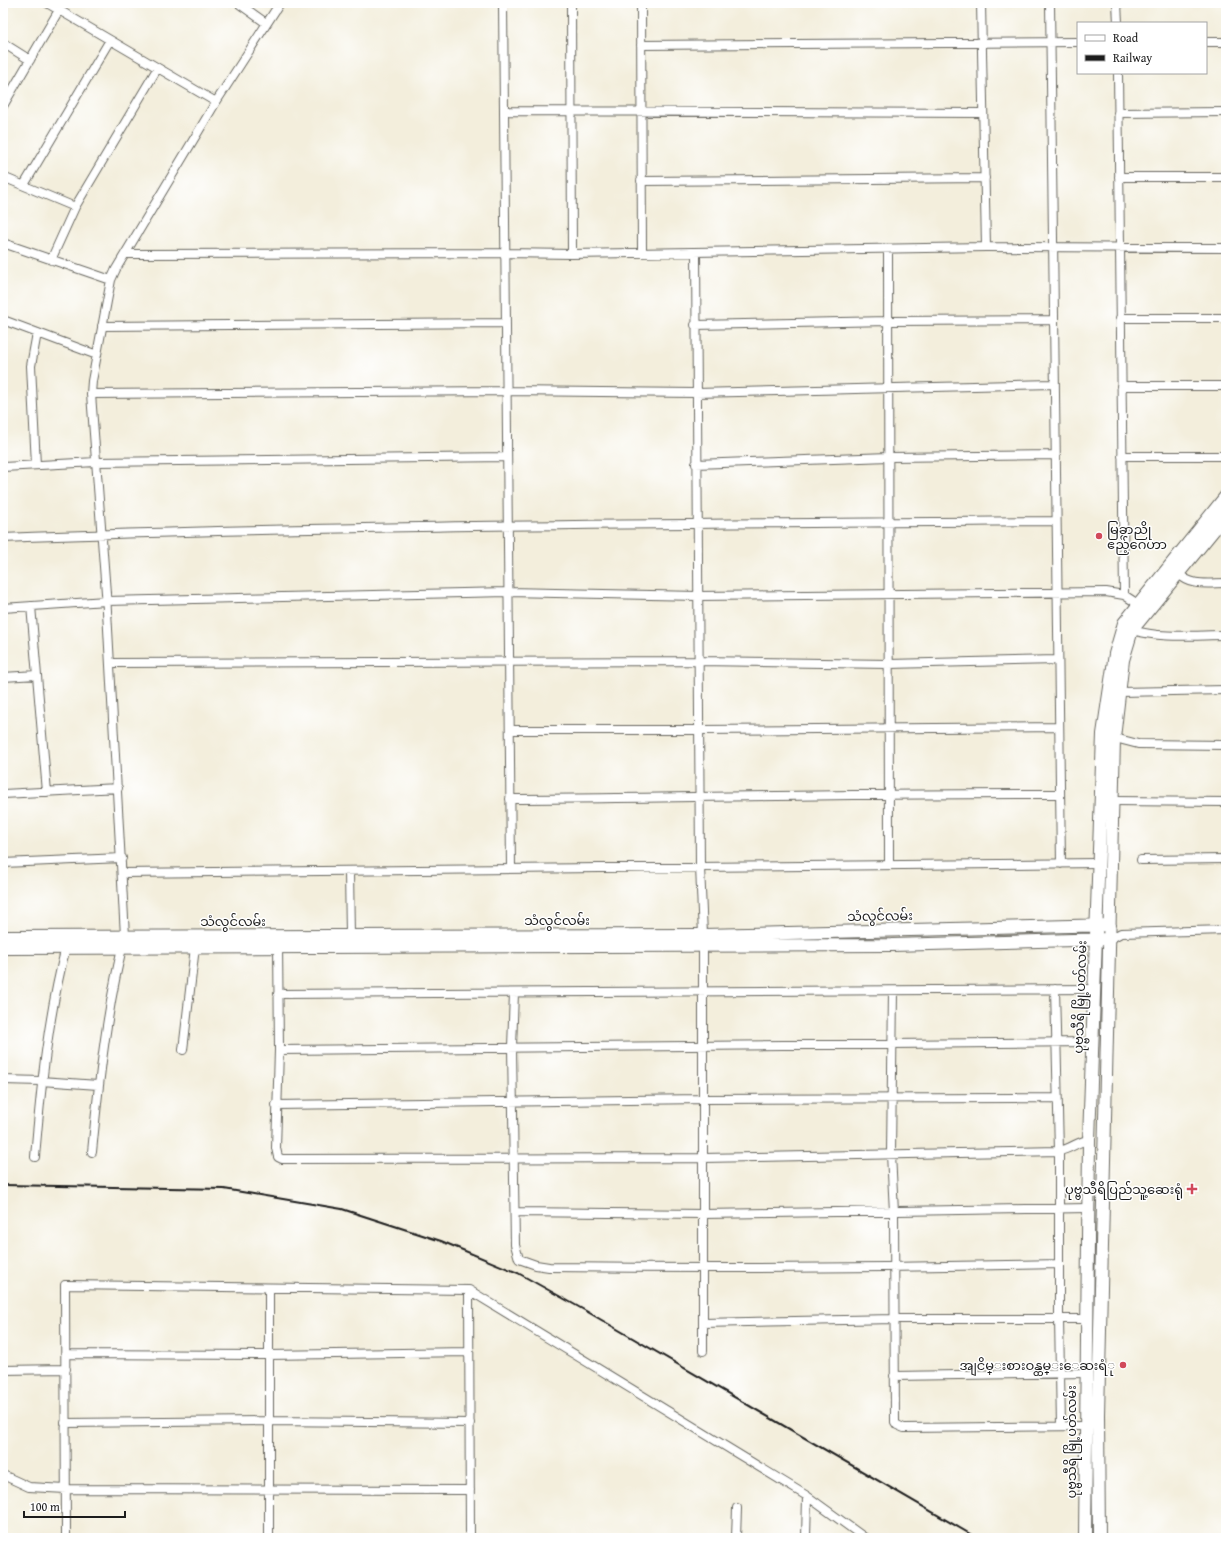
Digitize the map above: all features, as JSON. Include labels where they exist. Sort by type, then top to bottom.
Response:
[{"type":"main road","name":"ပုဗ္ဗသီရိ မြို့ပတ်လမ်း","points":[[1085,1538],[1085,1372],[1089,1140],[1095,939],[1098,863],[1114,654],[1124,623],[1226,496]]},
{"type":"main road","name":"ပုဗ္ဗသီရိ မြို့ပတ်လမ်း","points":[[1099,1538],[1099,1407],[1112,801],[1108,736],[1119,692],[1123,660],[1132,630],[1226,515]]},
{"type":"main road","name":"သံလွင်လမ်း","points":[[3,937],[124,941],[702,941],[1096,925],[1110,926]]},
{"type":"main road","name":"သံလွင်လမ်း","points":[[3,948],[66,947],[124,941],[195,947],[350,936],[892,945],[1110,939]]},
{"type":"street","points":[[47,3],[157,69],[216,102]]},
{"type":"street","points":[[238,3],[266,23]]},
{"type":"street","points":[[92,1152],[98,1085],[124,941],[123,873],[118,788],[91,394],[97,355],[111,280],[216,102],[280,3]]},
{"type":"street","points":[[503,3],[511,869]]},
{"type":"street","points":[[571,3],[572,254]]},
{"type":"street","points":[[641,3],[640,113],[642,252]]},
{"type":"street","points":[[981,3],[986,247]]},
{"type":"street","points":[[1050,3],[1051,247],[1061,864]]},
{"type":"street","points":[[1117,3],[1118,22]]},
{"type":"street","points":[[3,106],[59,10]]},
{"type":"street","points":[[24,185],[110,40]]},
{"type":"street","points":[[641,45],[982,41],[1077,42]]},
{"type":"street","points":[[1207,42],[1226,42]]},
{"type":"street","points":[[3,43],[30,60]]},
{"type":"street","points":[[51,260],[75,207],[157,69]]},
{"type":"street","points":[[1118,74],[1124,595]]},
{"type":"street","points":[[504,111],[640,113],[983,113]]},
{"type":"street","points":[[1118,113],[1226,112]]},
{"type":"street","points":[[3,177],[75,207]]},
{"type":"street","points":[[1118,177],[1226,177]]},
{"type":"street","points":[[641,181],[985,178]]},
{"type":"street","points":[[3,243],[111,280]]},
{"type":"street","points":[[125,254],[572,254],[888,250],[986,247],[1226,248]]},
{"type":"street","points":[[888,250],[889,865]]},
{"type":"street","points":[[696,252],[696,464],[702,941],[703,1351]]},
{"type":"street","points":[[1120,318],[1226,318]]},
{"type":"street","points":[[3,320],[97,355]]},
{"type":"street","points":[[695,325],[889,321],[1053,320]]},
{"type":"street","points":[[102,326],[506,323]]},
{"type":"street","points":[[36,465],[31,366],[37,333]]},
{"type":"street","points":[[91,394],[507,391],[696,392],[1054,384]]},
{"type":"street","points":[[1121,386],[1226,386]]},
{"type":"street","points":[[696,464],[889,457],[1055,455]]},
{"type":"street","points":[[1122,456],[1226,456]]},
{"type":"street","points":[[3,467],[96,462],[507,457]]},
{"type":"street","points":[[3,538],[101,534],[508,525],[1056,521]]},
{"type":"street","points":[[1178,573],[1183,579],[1193,583],[1226,583]]},
{"type":"street","points":[[3,608],[106,601],[508,592],[698,596],[1106,592],[1124,595],[1138,604]]},
{"type":"street","points":[[31,606],[47,792]]},
{"type":"street","points":[[1132,630],[1160,636],[1226,635]]},
{"type":"street","points":[[110,664],[698,661],[889,664],[1058,660]]},
{"type":"street","points":[[3,677],[37,676]]},
{"type":"street","points":[[1119,692],[1226,690]]},
{"type":"street","points":[[510,730],[1059,727]]},
{"type":"street","points":[[1108,736],[1138,744],[1226,745]]},
{"type":"street","points":[[3,794],[118,788]]},
{"type":"street","points":[[510,799],[700,798],[889,793],[1060,794]]},
{"type":"street","points":[[1112,801],[1226,802]]},
{"type":"street","points":[[3,864],[122,858]]},
{"type":"street","points":[[1141,860],[1226,859]]},
{"type":"street","points":[[123,873],[1098,863]]},
{"type":"street","points":[[349,871],[350,936]]},
{"type":"street","points":[[1110,926],[1121,932],[1226,930]]},
{"type":"street","points":[[1110,939],[1121,932]]},
{"type":"street","points":[[278,941],[279,1050],[276,1105],[276,1148],[278,1157],[282,1159],[703,1158],[1060,1151],[1069,1149],[1082,1141],[1089,1140]]},
{"type":"street","points":[[35,1157],[41,1081],[57,982],[66,947]]},
{"type":"street","points":[[183,1050],[195,947]]},
{"type":"street","points":[[1056,989],[1057,1098],[1060,1151],[1059,1319],[1061,1426]]},
{"type":"street","points":[[278,994],[1094,989]]},
{"type":"street","points":[[893,991],[891,1154],[894,1212],[894,1418],[901,1427],[1085,1426]]},
{"type":"street","points":[[514,993],[512,1047],[514,1159],[516,1253],[519,1259],[536,1265],[549,1267],[703,1269],[893,1268],[1059,1264]]},
{"type":"street","points":[[279,1050],[1092,1042]]},
{"type":"street","points":[[3,1080],[98,1085]]},
{"type":"street","points":[[276,1105],[702,1099],[1057,1098]]},
{"type":"street","points":[[515,1212],[703,1214],[1088,1208]]},
{"type":"street","points":[[66,1538],[65,1285],[269,1289],[469,1290],[807,1496],[865,1538]]},
{"type":"street","points":[[269,1289],[269,1538]]},
{"type":"street","points":[[469,1290],[470,1538]]},
{"type":"street","points":[[703,1323],[894,1319],[1086,1319]]},
{"type":"street","points":[[66,1354],[268,1355],[469,1352]]},
{"type":"street","points":[[3,1370],[66,1369]]},
{"type":"street","points":[[894,1376],[1085,1372]]},
{"type":"street","points":[[65,1423],[269,1421],[470,1423]]},
{"type":"street","points":[[3,1475],[29,1487],[66,1489],[470,1490]]},
{"type":"street","points":[[806,1538],[807,1496]]},
{"type":"street","points":[[736,1538],[737,1508]]},
{"type":"railway","points":[[3,1185],[224,1189],[342,1209],[441,1241],[518,1273],[977,1538]]},
{"type":"place","name":"မြခွာညို ဧည့်ဂေဟာ","points":[[1099,536]]},
{"type":"place","name":"ပုဗ္ဗသီရိပြည်သူ့ဆေးရုံ","points":[[1192,1189]]},
{"type":"place","name":"အျငိမ္းစားဝန္ထမ္းေဆးရံု","points":[[1123,1365]]}]
